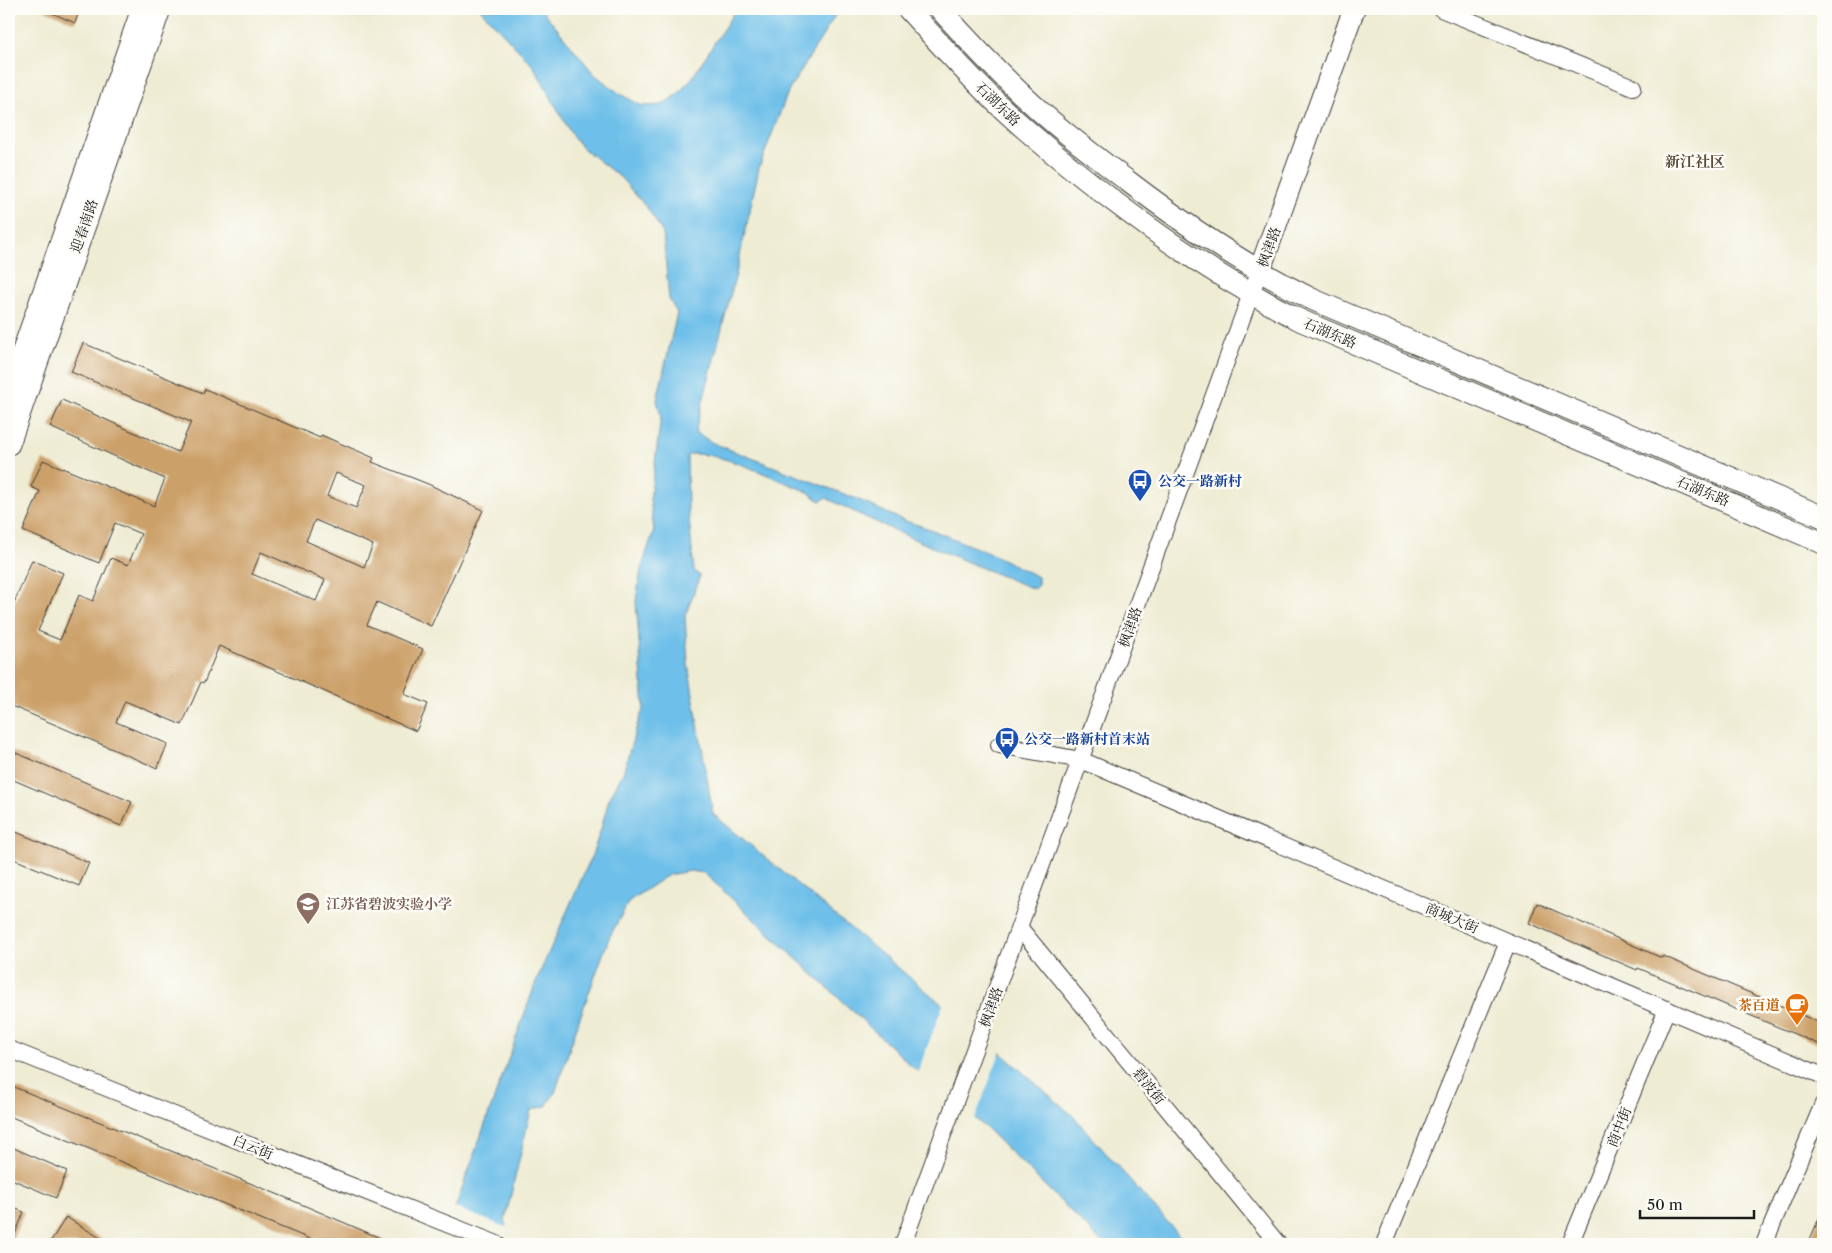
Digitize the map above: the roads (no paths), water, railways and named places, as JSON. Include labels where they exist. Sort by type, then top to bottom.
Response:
[{"type":"main road","name":"迎春南路","points":[[9,391],[142,9]]},
{"type":"main road","name":"迎春南路","points":[[9,444],[160,9]]},
{"type":"main road","name":"石湖东路","points":[[908,9],[981,88],[1046,148],[1144,224],[1251,295],[1302,321],[1823,543]]},
{"type":"main road","name":"石湖东路","points":[[940,9],[1002,75],[1082,147],[1185,224],[1260,272],[1314,300],[1823,517]]},
{"type":"main road","name":"枫津路","points":[[1260,272],[1354,9]]},
{"type":"street","points":[[1441,9],[1632,86]]},
{"type":"street","name":"枫津路","points":[[903,1244],[1260,272]]},
{"type":"street","name":"商城大街","points":[[999,745],[1081,760],[1823,1076]]},
{"type":"street","name":"碧波街","points":[[1019,927],[1278,1244]]},
{"type":"street","points":[[1384,1244],[1508,942]]},
{"type":"street","name":"商中街","points":[[1570,1244],[1667,1009]]},
{"type":"street","name":"白云街","points":[[9,1049],[497,1244]]},
{"type":"street","points":[[1764,1244],[1823,1104]]},
{"type":"water","points":[[480,9],[541,9],[594,74],[620,94],[642,106],[662,105],[678,94],[692,78],[736,9],[839,9],[788,92],[759,168],[736,274],[695,432],[713,443],[857,499],[902,520],[994,555],[1038,577],[1038,585],[1034,589],[955,557],[826,498],[820,501],[808,492],[747,467],[713,456],[687,455],[688,508],[694,571],[700,576],[685,616],[688,664],[713,814],[996,1049],[1072,1115],[1187,1244],[1104,1244],[985,1127],[916,1070],[704,873],[690,871],[668,875],[629,901],[609,938],[555,1093],[546,1106],[531,1110],[505,1220],[507,1244],[442,1244],[537,979],[592,855],[609,799],[623,773],[644,708],[636,601],[641,569],[654,530],[650,499],[661,417],[657,400],[677,313],[669,299],[663,233],[648,209],[621,178],[574,139],[534,67]]},
{"type":"place","name":"公交一路新村","points":[[1140,502]]},
{"type":"place","name":"公交一路新村首末站","points":[[1007,760]]},
{"type":"place","name":"江苏省碧波实验小学","points":[[308,925]]},
{"type":"place","name":"茶百道","points":[[1797,1026]]},
{"type":"district","name":"新江社区","points":[[1695,161]]}]
